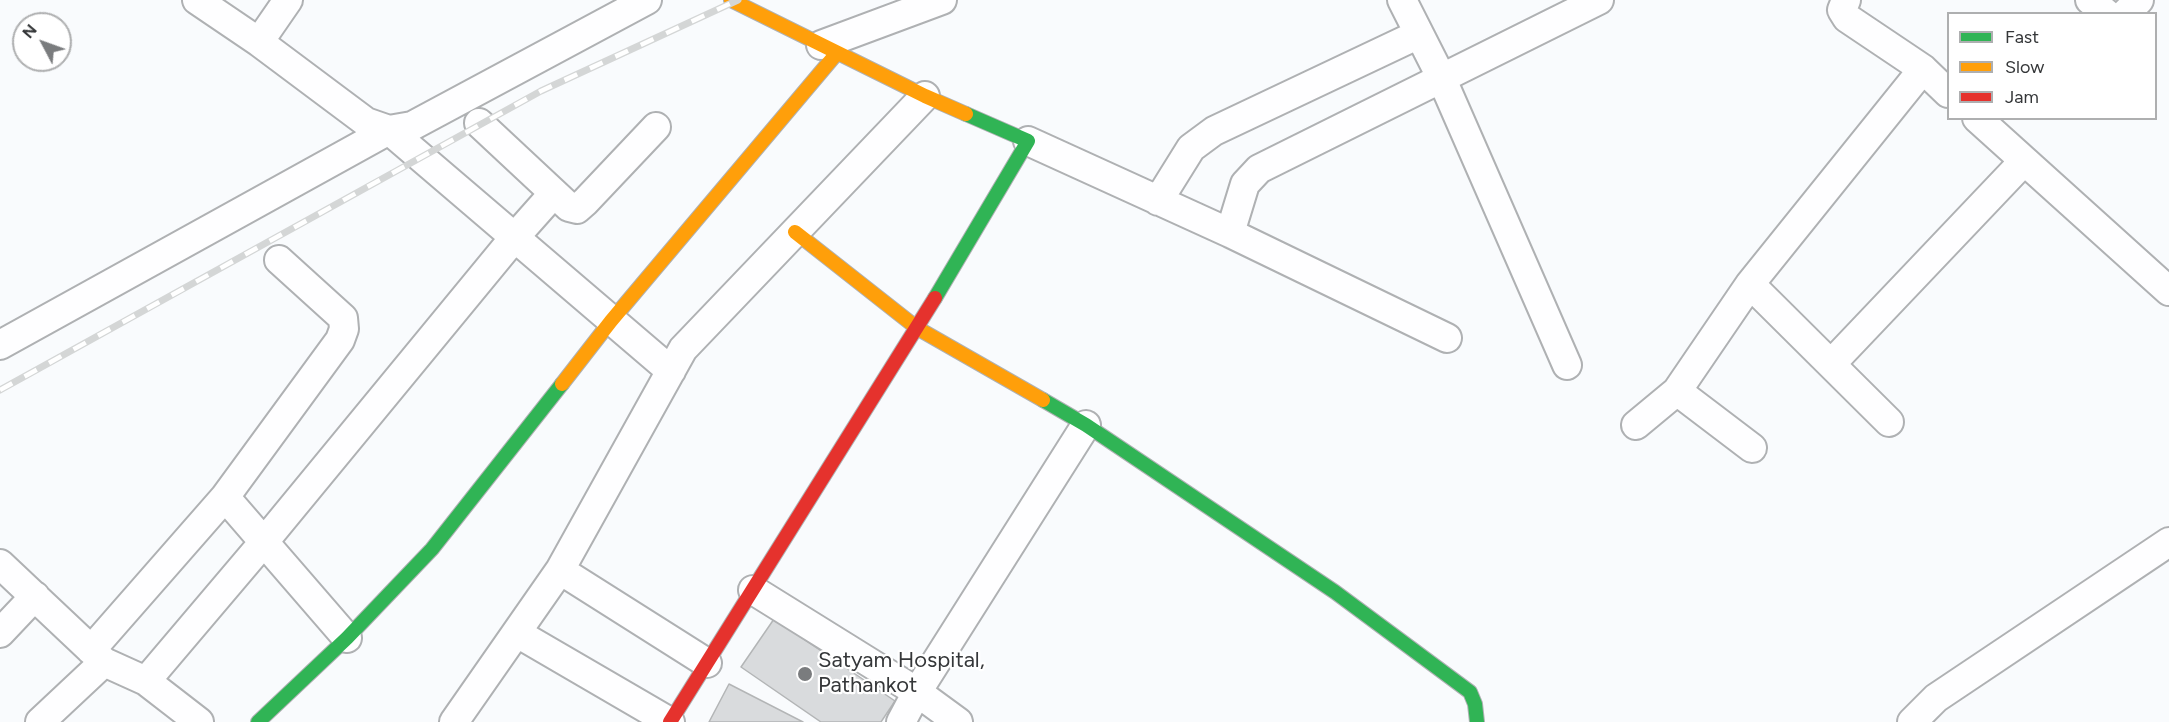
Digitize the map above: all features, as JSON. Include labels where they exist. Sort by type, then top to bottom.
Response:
[{"type":"street","points":[[197,0],[259,42],[366,122],[389,130],[671,371]]},
{"type":"street","points":[[259,42],[288,0]]},
{"type":"street","points":[[0,345],[389,130],[412,126],[647,0]]},
{"type":"street","points":[[731,0],[926,96],[1230,233],[1448,338]]},
{"type":"street","points":[[258,722],[346,638],[432,549],[829,49],[942,0]]},
{"type":"street","points":[[1402,0],[1441,77],[1567,365]]},
{"type":"street","points":[[1230,233],[1245,184],[1259,169],[1599,0]]},
{"type":"street","points":[[1846,0],[1842,10],[1847,18],[1923,69],[1947,92]]},
{"type":"street","points":[[2090,0],[2105,12]]},
{"type":"street","points":[[2127,12],[2139,0]]},
{"type":"street","points":[[1158,201],[1191,148],[1214,130],[1419,34]]},
{"type":"street","points":[[1636,425],[1677,391],[1750,284],[1923,69]]},
{"type":"street","points":[[454,722],[560,570],[683,349],[926,96]]},
{"type":"street","points":[[1979,120],[2169,291]]},
{"type":"street","points":[[479,123],[554,194],[569,207],[577,209],[656,127]]},
{"type":"street","points":[[518,633],[670,722],[917,328],[1028,141]]},
{"type":"street","points":[[1831,364],[2024,160]]},
{"type":"street","points":[[146,681],[263,543],[514,238],[554,194]]},
{"type":"street","points":[[795,232],[917,328],[1086,425],[1335,592],[1470,692],[1475,704],[1477,722]]},
{"type":"street","points":[[40,722],[98,656],[225,497],[340,340],[344,329],[343,318],[279,260]]},
{"type":"street","points":[[1750,284],[1889,422]]},
{"type":"street","points":[[1677,391],[1752,448]]},
{"type":"street","points":[[901,722],[1086,425]]},
{"type":"street","points":[[225,497],[346,638]]},
{"type":"street","points":[[1912,722],[1936,698],[2169,542]]},
{"type":"street","points":[[0,564],[98,656],[146,681],[200,722]]},
{"type":"street","points":[[560,570],[707,663]]},
{"type":"street","points":[[753,590],[917,693],[958,722]]},
{"type":"street","points":[[0,633],[35,597]]},
{"type":"building","points":[[774,619],[895,701],[881,722],[821,722],[741,667]]},
{"type":"building","points":[[729,684],[803,722],[709,722]]},
{"type":"railway","points":[[0,390],[541,91],[738,0]]},
{"type":"traffic: fast","points":[[935,298],[1028,141],[966,114]]},
{"type":"traffic: fast","points":[[258,722],[347,638],[432,549],[562,384]]},
{"type":"traffic: fast","points":[[1043,400],[1086,425],[1335,592],[1470,692],[1475,704],[1477,722]]},
{"type":"traffic: slow","points":[[731,0],[966,114]]},
{"type":"traffic: slow","points":[[562,384],[611,321],[837,53]]},
{"type":"traffic: slow","points":[[795,232],[917,328],[1043,400]]},
{"type":"traffic: jam","points":[[670,722],[935,298]]},
{"type":"place","name":"Satyam Hospital, Pathankot","points":[[805,674]]}]
